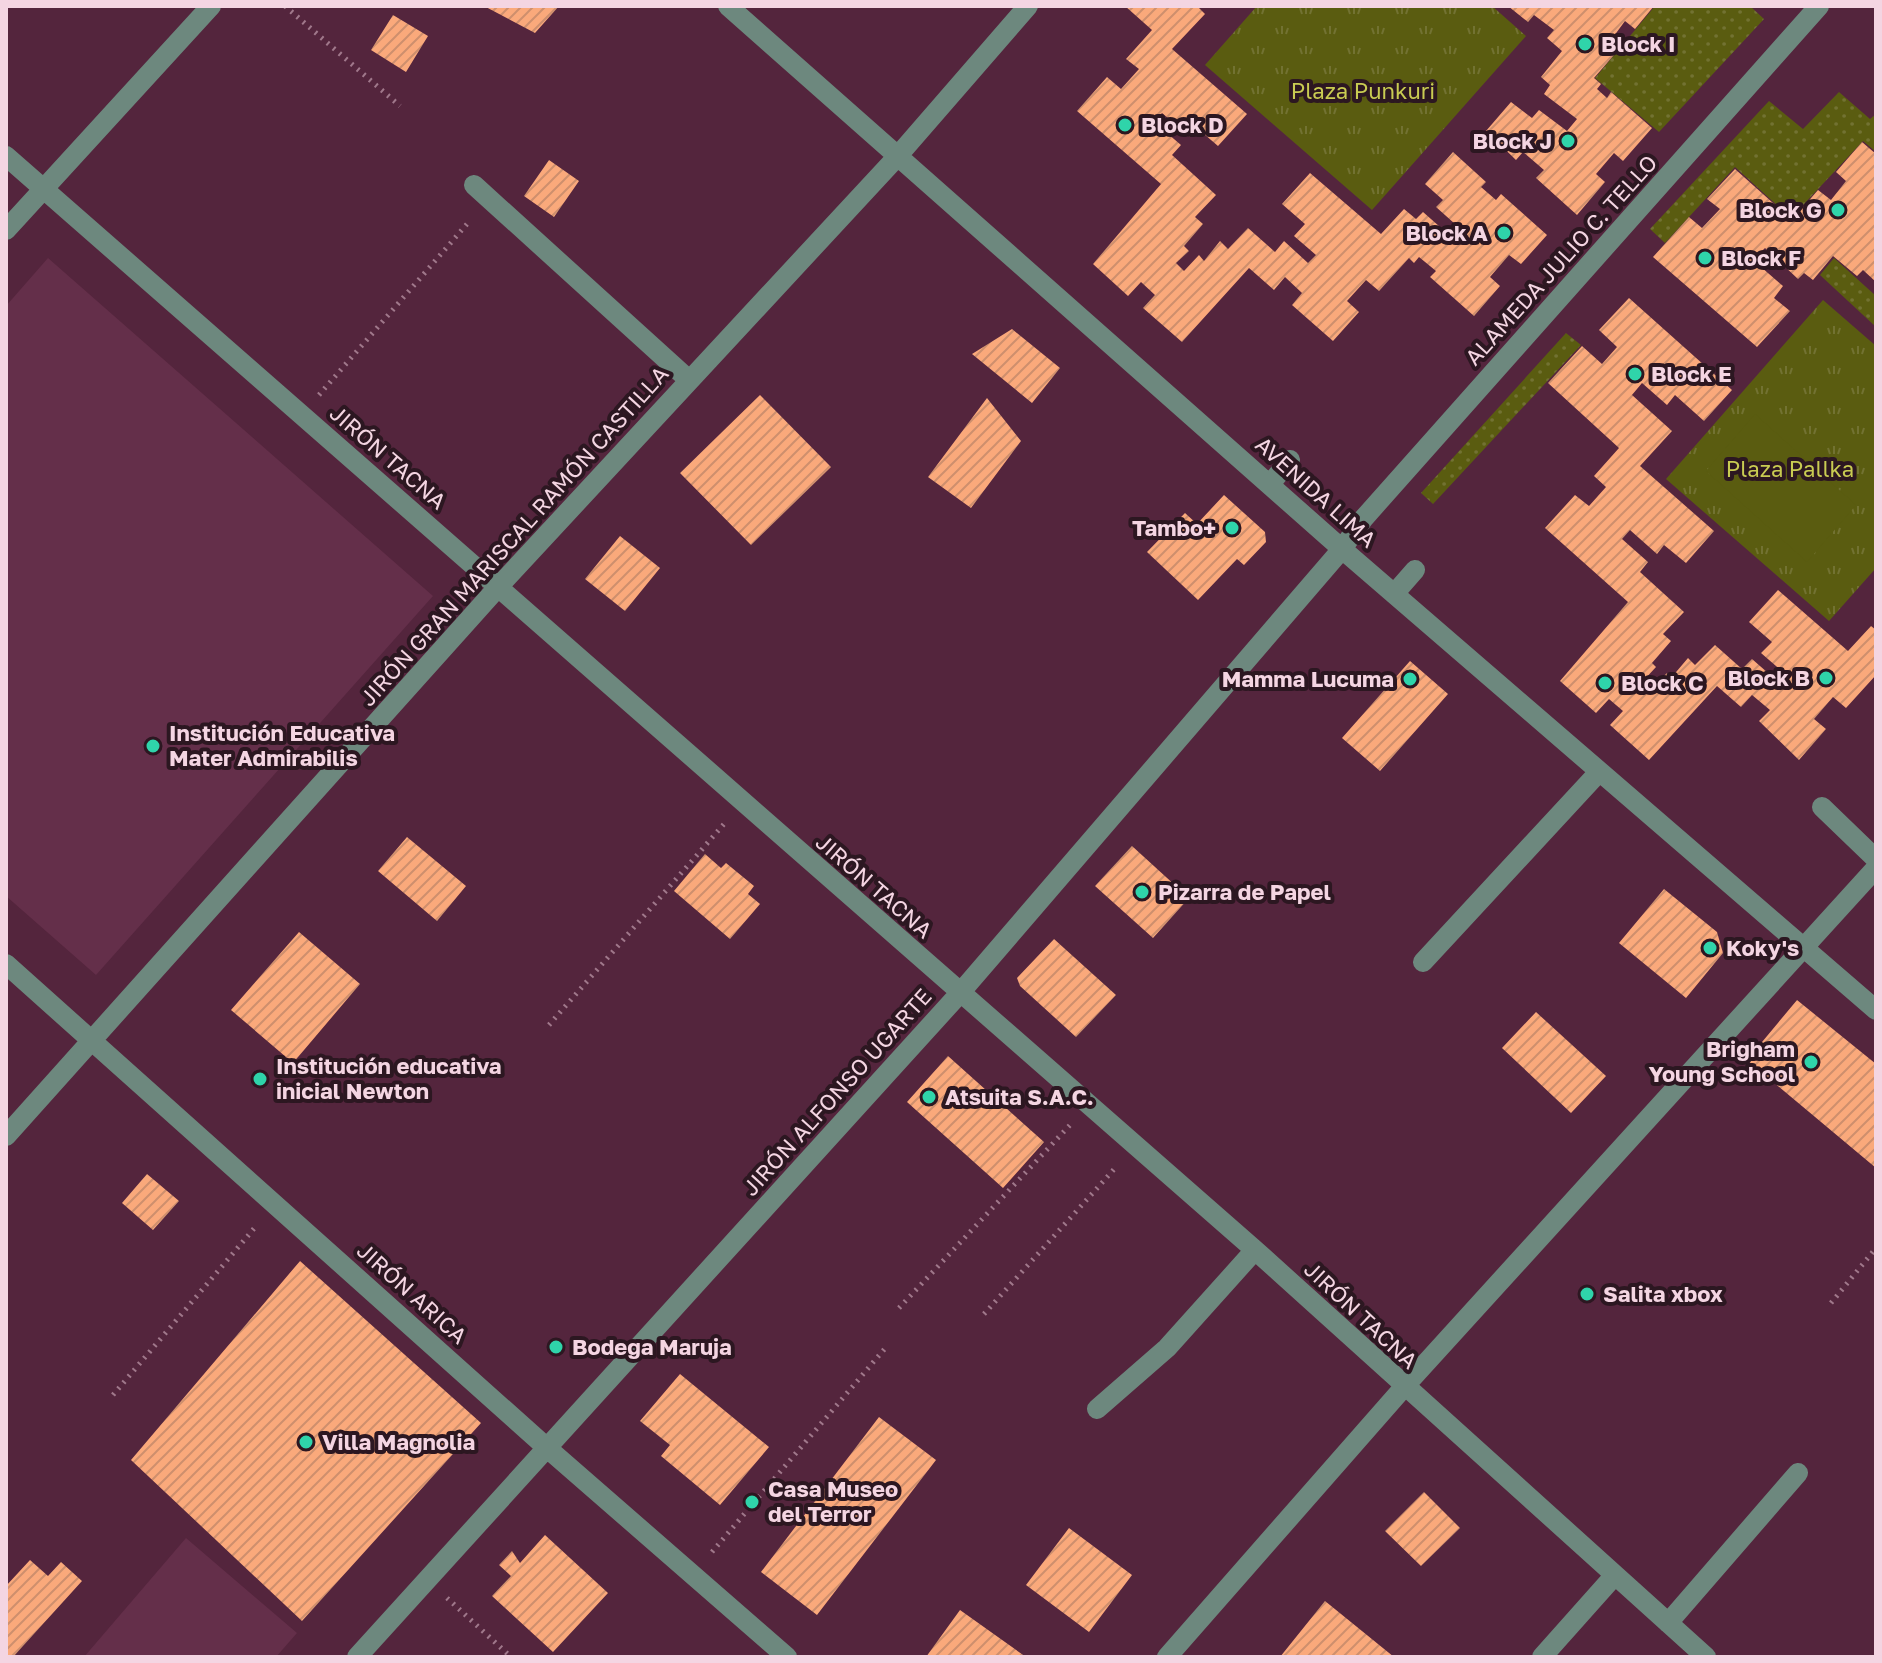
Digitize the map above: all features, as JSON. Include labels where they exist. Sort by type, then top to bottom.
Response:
[{"type":"street","points":[[6,230],[211,6]]},
{"type":"street","name":"AVENIDA LIMA","points":[[728,6],[896,158],[1271,483],[1342,549],[1876,1010]]},
{"type":"street","name":"ALAMEDA JULIO C. TELLO","points":[[1342,549],[1364,518],[1819,6]]},
{"type":"street","name":"JIRÓN GRAN MARISCAL RAMÓN CASTILLA","points":[[6,1136],[499,586],[896,158],[1027,12]]},
{"type":"street","name":"JIRÓN TACNA","points":[[6,156],[1255,1250],[1706,1657]]},
{"type":"street","points":[[474,185],[689,380]]},
{"type":"street","points":[[1271,483],[1290,460]]},
{"type":"street","name":"JIRÓN ALFONSO UGARTE","points":[[357,1657],[960,993],[1342,549]]},
{"type":"street","points":[[1394,594],[1415,570]]},
{"type":"street","points":[[1423,962],[1599,772]]},
{"type":"street","points":[[1822,807],[1876,859]]},
{"type":"street","points":[[1167,1657],[1404,1387],[1612,1156],[1804,951],[1876,868]]},
{"type":"street","name":"JIRÓN ARICA","points":[[6,964],[276,1202],[546,1447],[787,1657]]},
{"type":"street","points":[[1097,1409],[1167,1348],[1255,1250]]},
{"type":"street","points":[[1668,1623],[1798,1473]]},
{"type":"street","points":[[1542,1657],[1615,1575]]},
{"type":"path","points":[[285,6],[400,106]]},
{"type":"path","points":[[302,414],[467,224]]},
{"type":"path","points":[[549,1025],[743,802]]},
{"type":"path","points":[[899,1308],[1088,1106]]},
{"type":"path","points":[[984,1314],[1135,1146]]},
{"type":"path","points":[[113,1395],[276,1202]]},
{"type":"path","points":[[1831,1303],[1876,1248]]},
{"type":"path","points":[[693,1575],[887,1346]]},
{"type":"path","points":[[427,1579],[511,1657]]},
{"type":"shaded area","name":"Institución Educativa Mater Admirabilis","points":[[48,258],[433,596],[96,975],[6,896],[6,306]]},
{"type":"shaded area","points":[[186,1538],[297,1633],[276,1657],[84,1657]]},
{"type":"green space","name":"Plaza Punkuri","points":[[1257,6],[1492,6],[1526,36],[1372,210],[1205,65]]},
{"type":"green space","points":[[1655,6],[1750,6],[1764,19],[1659,132],[1595,78]]},
{"type":"green space","points":[[1839,92],[1870,119],[1876,114],[1876,152],[1863,141],[1791,218],[1735,167],[1665,243],[1650,229],[1769,101],[1803,129]]},
{"type":"green space","points":[[1834,258],[1876,296],[1876,327],[1820,275]]},
{"type":"green space","name":"Plaza Pallka","points":[[1823,300],[1876,346],[1876,568],[1829,621],[1666,479]]},
{"type":"green space","points":[[1566,333],[1581,345],[1433,504],[1421,493]]},
{"type":"green space","points":[[1755,414],[1856,505],[1807,562],[1706,471]]},
{"type":"building","points":[[484,6],[559,6],[535,33]]},
{"type":"building","points":[[1125,6],[1197,6],[1205,14],[1172,49],[1247,114],[1218,146],[1197,128],[1190,137],[1162,113],[1154,122],[1181,145],[1172,155],[1216,195],[1195,217],[1203,224],[1184,246],[1189,251],[1176,263],[1184,271],[1199,255],[1204,261],[1220,241],[1228,249],[1248,228],[1275,252],[1284,241],[1308,263],[1316,255],[1294,236],[1305,224],[1282,204],[1310,173],[1381,234],[1404,209],[1416,219],[1423,212],[1456,241],[1464,232],[1436,207],[1443,200],[1425,184],[1453,152],[1486,182],[1481,187],[1496,200],[1501,194],[1547,235],[1521,264],[1509,255],[1490,277],[1500,286],[1474,316],[1430,277],[1436,271],[1419,257],[1414,263],[1409,258],[1379,291],[1366,280],[1347,301],[1359,312],[1333,341],[1292,305],[1302,293],[1285,277],[1274,290],[1249,268],[1182,342],[1143,308],[1155,295],[1141,282],[1128,296],[1093,264],[1161,184],[1077,111],[1107,77],[1121,89],[1139,69],[1126,59],[1152,30]]},
{"type":"building","name":"Block J","points":[[1508,6],[1654,6],[1635,29],[1625,21],[1611,40],[1620,48],[1594,78],[1601,84],[1597,89],[1607,98],[1611,92],[1652,128],[1623,161],[1614,153],[1596,174],[1605,182],[1577,215],[1536,178],[1544,170],[1523,152],[1516,160],[1486,131],[1511,102],[1532,118],[1539,110],[1567,131],[1577,119],[1544,94],[1550,85],[1541,77],[1562,51],[1547,38],[1554,30],[1534,15],[1528,22]]},
{"type":"building","points":[[393,15],[428,36],[406,72],[371,50]]},
{"type":"building","name":"Block F","points":[[1862,142],[1876,154],[1876,282],[1863,270],[1857,276],[1833,256],[1813,280],[1804,273],[1798,279],[1765,248],[1753,260],[1783,286],[1774,298],[1790,311],[1757,347],[1653,257],[1689,217],[1702,228],[1720,209],[1707,199],[1735,169],[1792,220],[1818,190],[1831,200],[1846,181],[1836,172]]},
{"type":"building","points":[[549,160],[579,181],[554,217],[524,196]]},
{"type":"building","points":[[1629,298],[1732,390],[1704,421],[1675,395],[1667,405],[1642,383],[1632,395],[1672,431],[1640,466],[1714,531],[1686,563],[1664,545],[1657,554],[1630,530],[1622,539],[1648,562],[1640,572],[1684,612],[1663,634],[1671,641],[1652,663],[1656,667],[1643,681],[1651,688],[1667,673],[1671,678],[1688,658],[1695,665],[1715,645],[1742,669],[1752,659],[1776,680],[1783,672],[1761,653],[1772,642],[1749,622],[1778,590],[1848,651],[1871,626],[1876,630],[1876,675],[1846,708],[1833,697],[1814,719],[1826,729],[1799,760],[1759,721],[1770,710],[1752,695],[1741,707],[1717,686],[1649,760],[1610,725],[1623,711],[1609,699],[1596,713],[1560,681],[1628,602],[1545,528],[1575,495],[1589,506],[1606,487],[1594,476],[1619,448],[1548,383],[1582,346],[1602,364],[1617,347],[1599,330]]},
{"type":"building","points":[[1012,329],[1060,368],[1032,403],[972,354]]},
{"type":"building","points":[[760,395],[831,467],[751,545],[680,473]]},
{"type":"building","points":[[987,398],[1021,441],[971,508],[928,477]]},
{"type":"building","points":[[1224,495],[1265,532],[1266,542],[1244,565],[1237,559],[1198,600],[1147,552],[1185,513],[1197,524]]},
{"type":"building","points":[[620,536],[660,568],[625,611],[585,579]]},
{"type":"building","points":[[1410,661],[1448,694],[1380,771],[1342,738]]},
{"type":"building","points":[[407,837],[466,886],[437,921],[378,871]]},
{"type":"building","name":"Pizarra de Papel","points":[[1132,846],[1189,898],[1153,938],[1095,886]]},
{"type":"building","points":[[705,854],[721,868],[726,863],[754,886],[748,894],[760,904],[730,939],[674,891]]},
{"type":"building","points":[[1664,889],[1717,932],[1723,953],[1686,998],[1619,943]]},
{"type":"building","points":[[299,932],[360,984],[293,1063],[231,1010]]},
{"type":"building","points":[[1054,939],[1116,995],[1076,1037],[1020,986],[1017,978]]},
{"type":"building","name":"Brigham Young School","points":[[1797,1000],[1876,1064],[1876,1168],[1747,1060]]},
{"type":"building","points":[[1536,1012],[1606,1076],[1571,1113],[1502,1048]]},
{"type":"building","points":[[948,1056],[1044,1142],[1003,1188],[907,1102]]},
{"type":"building","points":[[147,1174],[179,1201],[153,1230],[122,1203]]},
{"type":"building","name":"Villa Magnolia","points":[[300,1261],[481,1423],[302,1621],[131,1460]]},
{"type":"building","points":[[680,1374],[769,1447],[720,1505],[661,1456],[670,1445],[640,1421]]},
{"type":"building","points":[[879,1417],[936,1460],[817,1615],[761,1572]]},
{"type":"building","points":[[1424,1492],[1460,1528],[1421,1566],[1385,1531]]},
{"type":"building","points":[[1069,1528],[1132,1575],[1089,1632],[1026,1585]]},
{"type":"building","points":[[545,1535],[608,1593],[553,1652],[492,1596],[511,1576],[499,1565],[512,1551],[520,1563]]},
{"type":"building","points":[[30,1560],[48,1576],[61,1562],[82,1581],[13,1657],[6,1657],[6,1586]]},
{"type":"building","points":[[1325,1601],[1394,1657],[1280,1657]]},
{"type":"building","points":[[960,1610],[1026,1657],[926,1657]]},
{"type":"place","name":"Block I","points":[[1585,44]]},
{"type":"place","name":"Block D","points":[[1125,125]]},
{"type":"place","name":"Block J","points":[[1568,141]]},
{"type":"place","name":"Block G","points":[[1838,210]]},
{"type":"place","name":"Block A","points":[[1504,233]]},
{"type":"place","name":"Block F","points":[[1705,258]]},
{"type":"place","name":"Block E","points":[[1635,374]]},
{"type":"place","name":"Tambo+","points":[[1232,528]]},
{"type":"place","name":"Block B","points":[[1826,678]]},
{"type":"place","name":"Mamma Lucuma","points":[[1410,679]]},
{"type":"place","name":"Block C","points":[[1605,683]]},
{"type":"place","name":"Institución Educativa Mater Admirabilis","points":[[153,746]]},
{"type":"place","name":"Pizarra de Papel","points":[[1142,892]]},
{"type":"place","name":"Koky's","points":[[1710,948]]},
{"type":"place","name":"Brigham Young School","points":[[1811,1062]]},
{"type":"place","name":"Institución educativa inicial Newton","points":[[260,1079]]},
{"type":"place","name":"Atsuita S.A.C.","points":[[929,1097]]},
{"type":"place","name":"Salita xbox","points":[[1587,1294]]},
{"type":"place","name":"Bodega Maruja","points":[[556,1347]]},
{"type":"place","name":"Villa Magnolia","points":[[306,1442]]},
{"type":"place","name":"Casa Museo del Terror","points":[[752,1502]]}]
